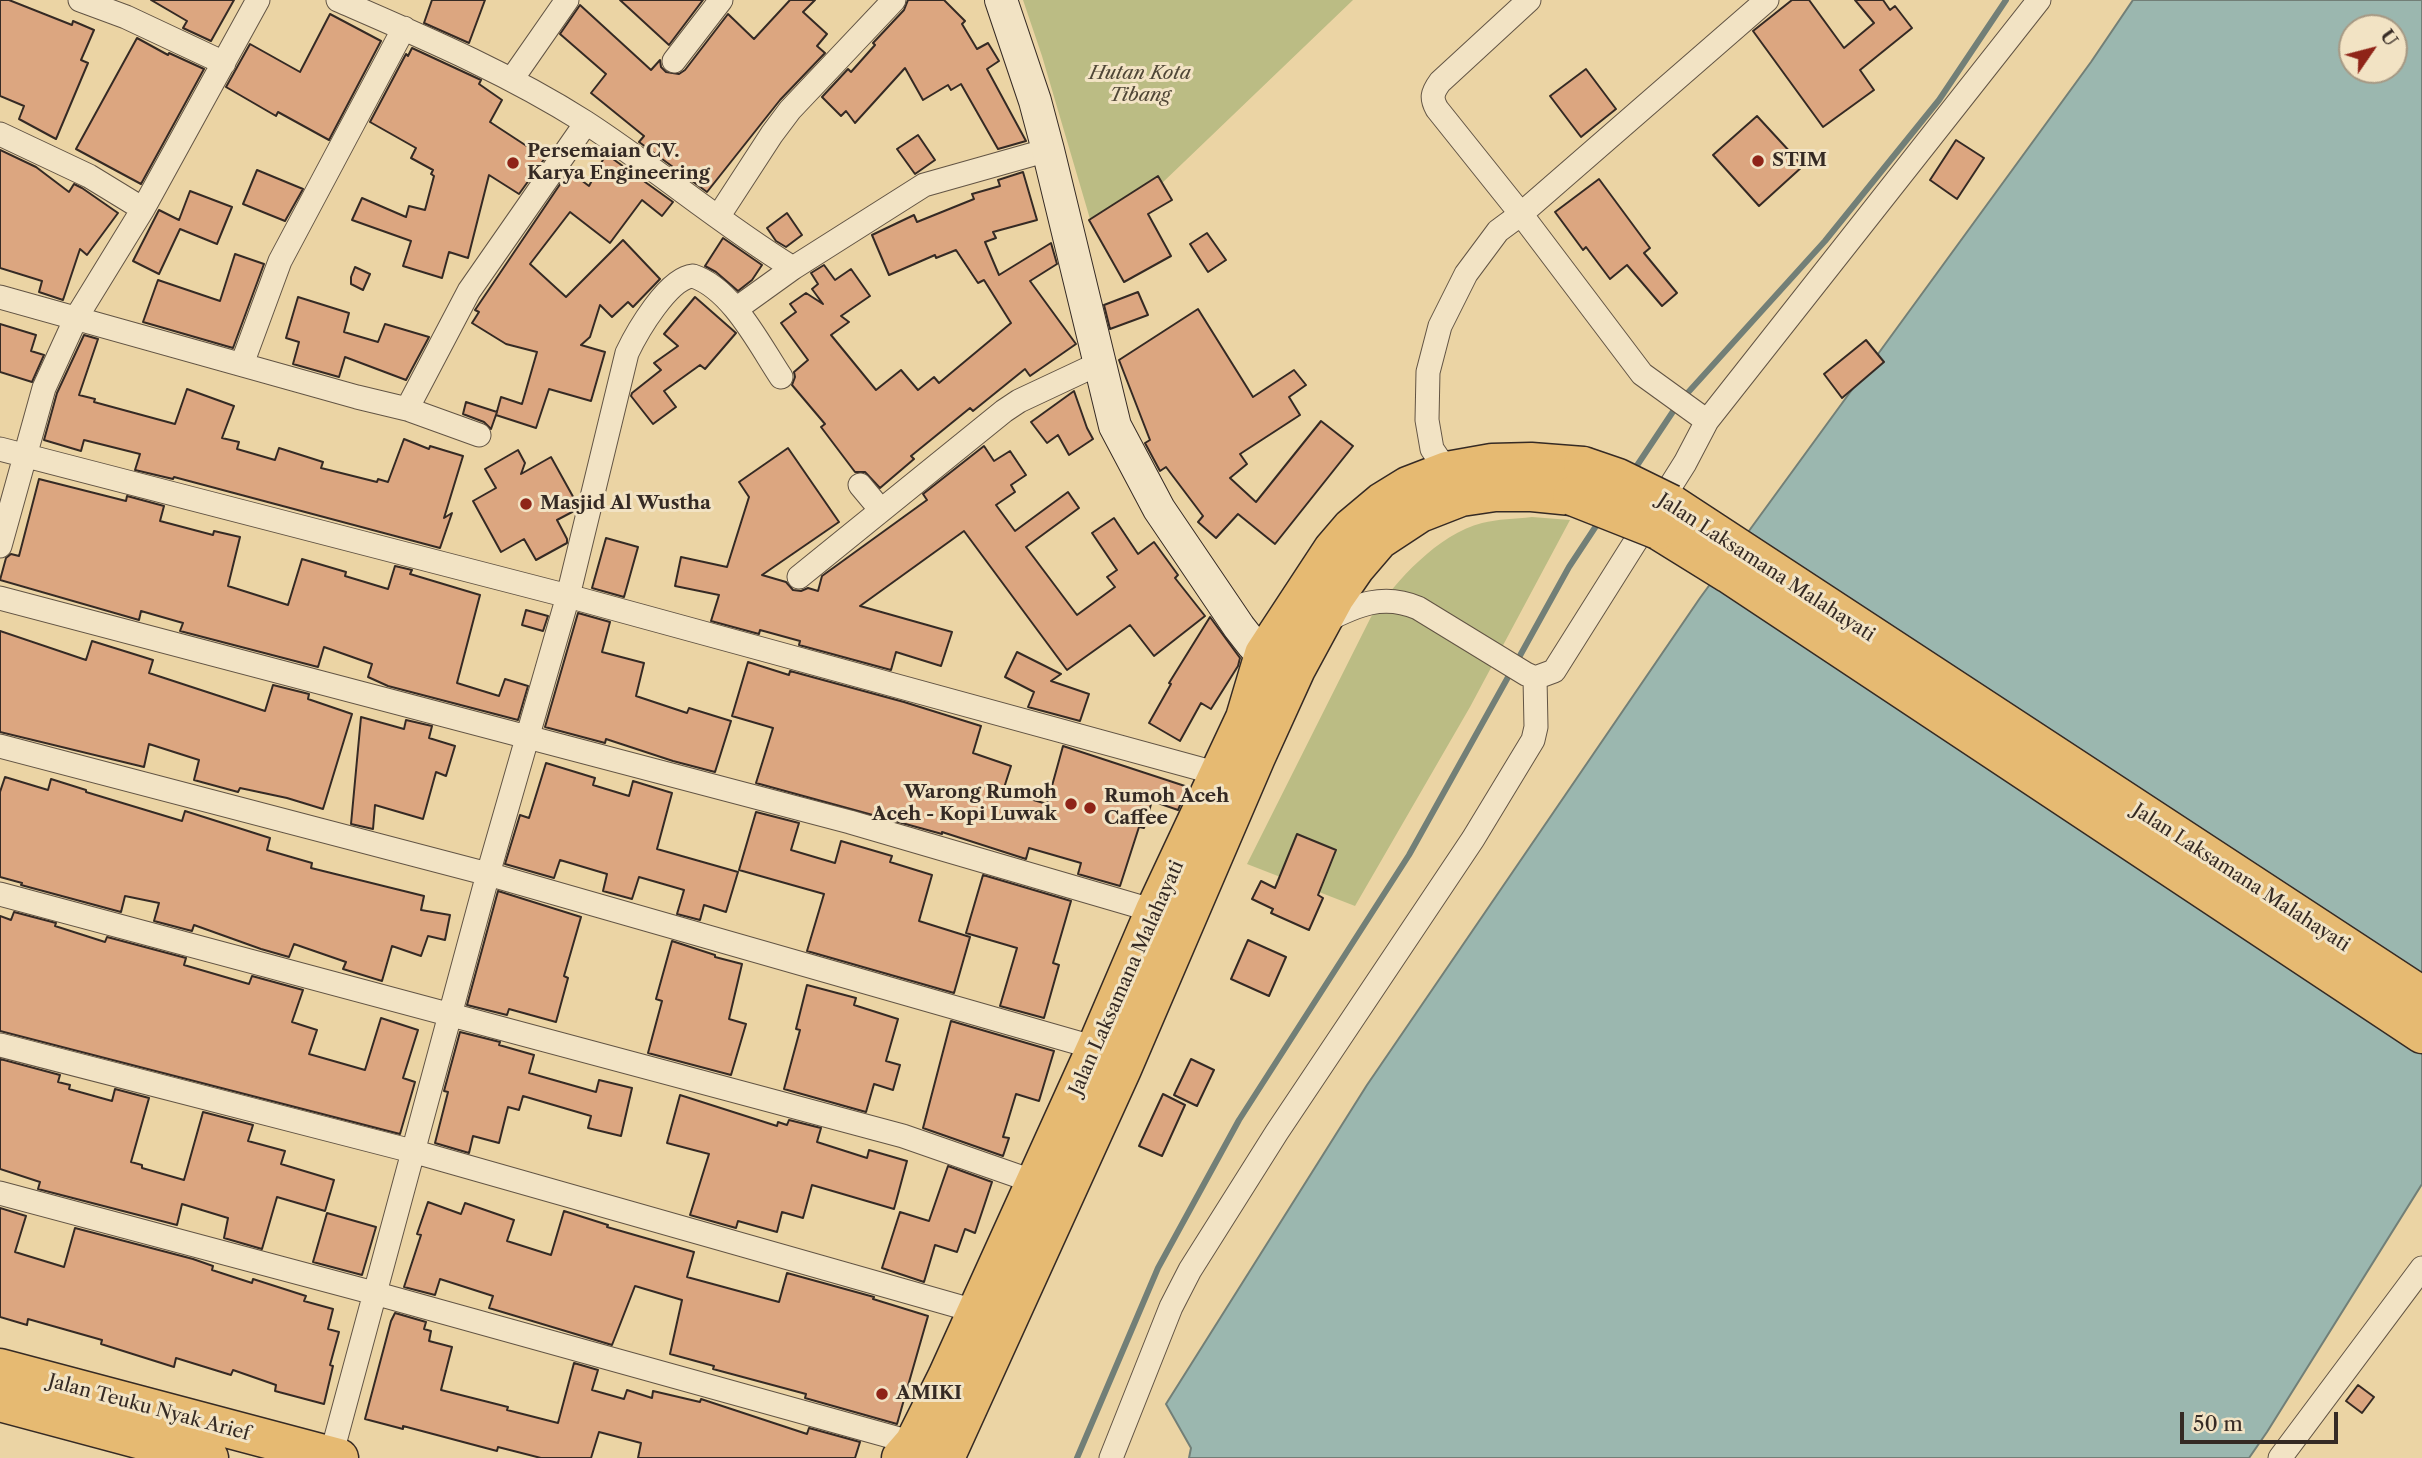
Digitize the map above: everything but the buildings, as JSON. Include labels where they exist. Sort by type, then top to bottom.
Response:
[{"type":"highway","name":"Jalan Laksamana Malahayati","points":[[920,1453],[1122,1069],[1170,916],[1219,774],[1245,718],[1264,654],[1333,549],[1351,528],[1382,502],[1408,486],[1447,471],[1492,463],[1531,462],[1665,517],[2422,996]]},
{"type":"highway","name":"Jalan Laksamana Malahayati","points":[[920,1453],[947,1377],[975,1311],[1096,1048],[1170,916],[1320,624],[1354,568],[1379,540],[1420,513],[1461,497],[1495,492],[1524,492],[1577,481]]},
{"type":"highway","name":"Jalan Laksamana Malahayati","points":[[1736,563],[2422,1034]]},
{"type":"highway","name":"Jalan Teuku Nyak Arief","points":[[0,1368],[335,1457]]},
{"type":"highway","name":"Jalan Teuku Nyak Arief","points":[[0,1402],[112,1446],[209,1458]]},
{"type":"street","points":[[80,0],[131,8],[224,63]]},
{"type":"street","points":[[0,546],[44,388],[76,318],[143,209],[258,0]]},
{"type":"street","points":[[338,0],[512,79],[586,123],[753,244],[793,268]]},
{"type":"street","points":[[512,79],[566,0]]},
{"type":"street","points":[[674,61],[720,0]]},
{"type":"street","points":[[718,218],[790,110],[894,0]]},
{"type":"street","points":[[1001,0],[1035,101],[1115,426],[1159,509],[1238,627],[1264,654]]},
{"type":"street","points":[[1529,0],[1440,82],[1433,92],[1433,100],[1437,109],[1642,373],[1699,414]]},
{"type":"street","points":[[1447,471],[1432,449],[1427,420],[1428,372],[1440,326],[1466,274],[1498,231],[1521,214],[1766,0]]},
{"type":"street","points":[[1320,624],[1350,609],[1378,600],[1392,600],[1418,608],[1531,676],[1554,671],[1685,463],[1699,414],[2039,0]]},
{"type":"street","points":[[243,364],[280,261],[404,28]]},
{"type":"street","points":[[407,409],[469,291],[586,123]]},
{"type":"street","points":[[0,134],[89,176],[143,209]]},
{"type":"street","points":[[736,309],[793,268],[923,185],[1048,150]]},
{"type":"street","points":[[335,1457],[374,1293],[412,1151],[568,596],[627,353],[634,337],[659,303],[687,276],[702,279],[736,309],[780,377]]},
{"type":"street","points":[[0,297],[407,409],[479,435]]},
{"type":"street","points":[[799,576],[1012,406],[1100,363]]},
{"type":"street","points":[[0,449],[568,596],[1219,774]]},
{"type":"street","points":[[860,485],[880,509]]},
{"type":"street","points":[[0,598],[850,822],[1170,916]]},
{"type":"street","points":[[1111,1458],[1171,1307],[1190,1270],[1277,1132],[1473,839],[1533,740],[1537,716],[1531,676]]},
{"type":"street","points":[[0,746],[488,874],[1096,1048]]},
{"type":"street","points":[[0,894],[903,1136],[1035,1182]]},
{"type":"street","points":[[0,1045],[412,1151],[975,1311]]},
{"type":"street","points":[[0,1193],[374,1293],[920,1453]]},
{"type":"street","points":[[2280,1458],[2422,1268]]},
{"type":"green space","name":"Hutan Kota Tibang","points":[[1023,0],[1353,0],[1136,208],[1093,229]]},
{"type":"green space","points":[[1532,517],[1570,520],[1470,707],[1355,906],[1247,864],[1371,617],[1393,589],[1419,561],[1450,537],[1482,523]]},
{"type":"water","points":[[2133,0],[2422,0],[2422,1184],[2249,1458],[1189,1458],[1191,1448],[1166,1404],[1367,1085],[1700,598],[2091,62]]},
{"type":"waterway","points":[[1683,398],[1825,241],[1939,100],[2006,0]]},
{"type":"waterway","points":[[1634,470],[1676,407]]},
{"type":"waterway","points":[[1517,661],[1569,567],[1600,520]]},
{"type":"waterway","points":[[1077,1458],[1158,1268],[1239,1120],[1409,855],[1512,670]]},
{"type":"place","name":"STIM","points":[[1758,161]]},
{"type":"place","name":"Persemaian CV. Karya Engineering","points":[[513,163]]},
{"type":"place","name":"Masjid Al Wustha","points":[[526,504]]},
{"type":"place","name":"Warong Rumoh Aceh - Kopi Luwak","points":[[1071,804]]},
{"type":"place","name":"Rumoh Aceh Caffee","points":[[1090,808]]},
{"type":"place","name":"AMIKI","points":[[882,1394]]}]
